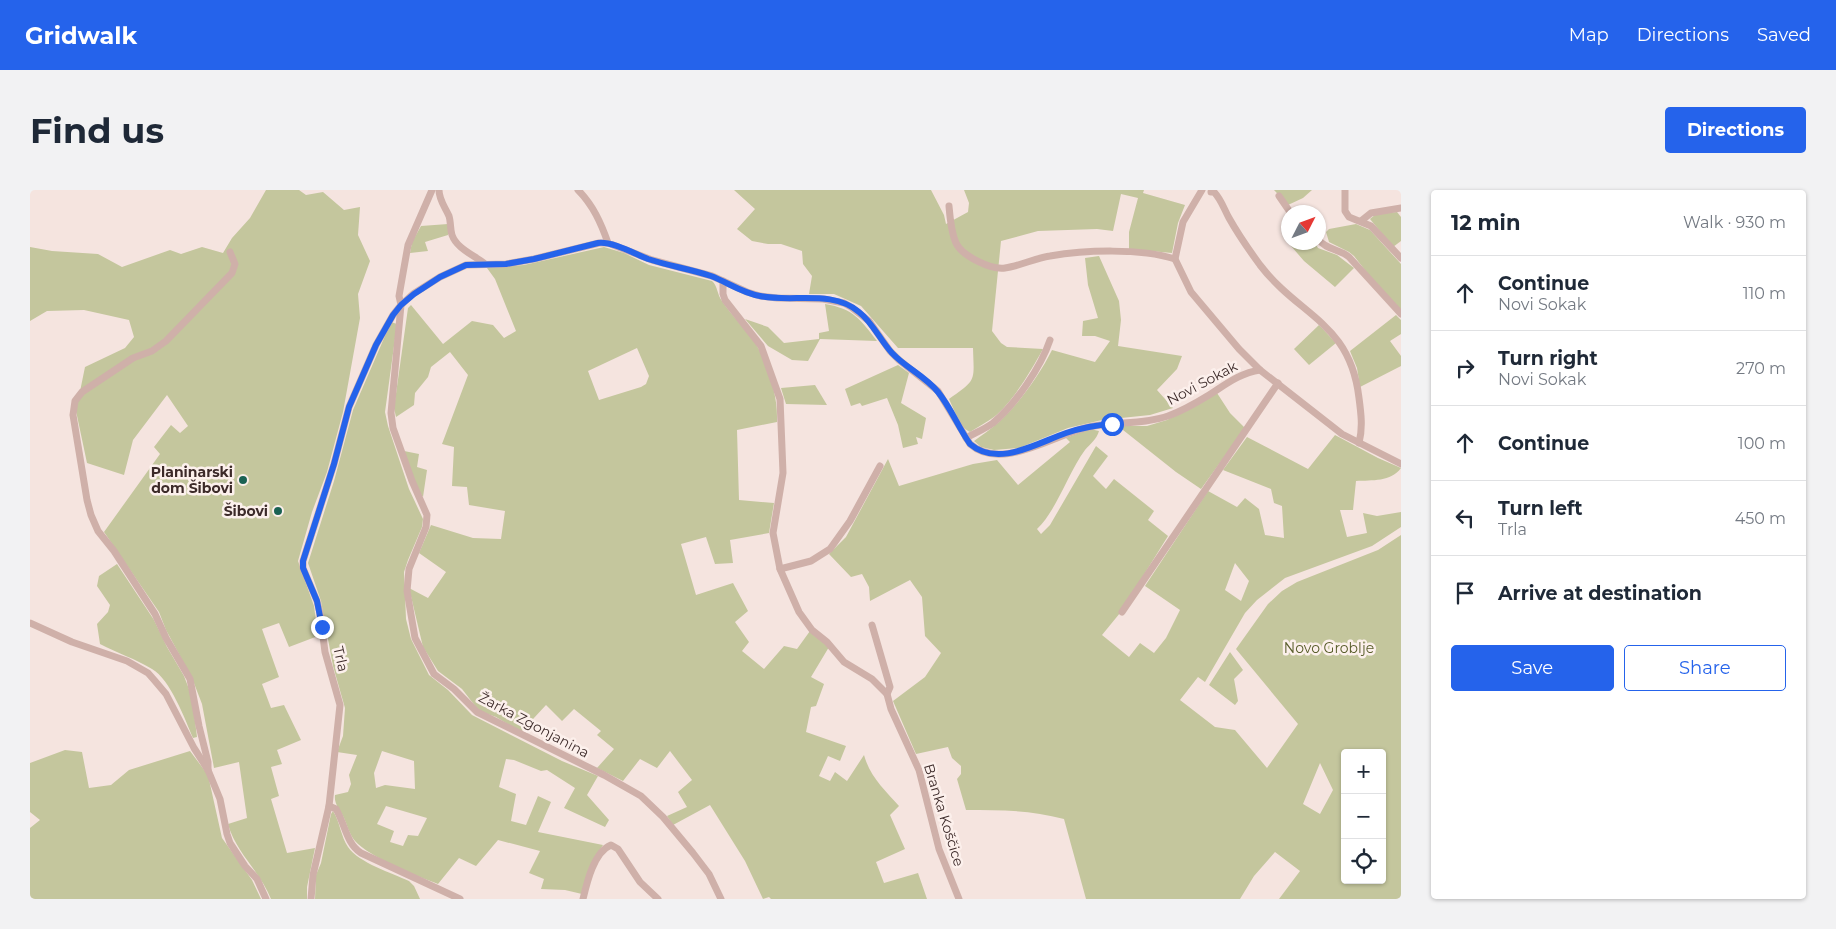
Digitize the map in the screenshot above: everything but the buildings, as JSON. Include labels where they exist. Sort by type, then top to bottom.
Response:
[{"type":"street","name":"Žarka Zgonjanina","points":[[432,190],[408,245],[399,296],[401,305],[391,413],[393,428],[412,481],[427,514],[426,527],[407,578],[413,631],[421,651],[434,674],[454,689],[476,712],[604,775],[642,796],[663,817],[693,853],[709,874],[721,899]]},
{"type":"street","points":[[439,190],[439,196],[450,218],[451,233],[458,246],[485,264]]},
{"type":"street","points":[[578,190],[600,220],[608,243]]},
{"type":"street","points":[[949,206],[956,243],[960,249],[983,264],[1004,268],[1050,256],[1113,251],[1142,252],[1175,259],[1183,222],[1202,190]]},
{"type":"street","points":[[1346,190],[1346,214],[1352,219],[1361,221],[1375,229],[1401,258]]},
{"type":"street","points":[[1211,192],[1216,193],[1252,254],[1274,282],[1320,320],[1344,348],[1351,361],[1357,386],[1362,424],[1359,443]]},
{"type":"street","points":[[1279,196],[1285,205]]},
{"type":"street","points":[[1361,221],[1371,213],[1401,208]]},
{"type":"street","name":"Trla","points":[[312,899],[313,875],[329,806],[340,705],[325,652],[318,607],[303,568],[303,561],[334,464],[349,407],[376,345],[401,305],[440,277],[466,265],[506,264],[598,243],[608,243]]},
{"type":"street","name":"Novi Sokak","points":[[608,243],[652,260],[704,274],[760,296],[833,300],[844,303],[858,311],[869,321],[895,356],[938,391],[966,438],[976,449],[985,452],[1018,452],[1066,433],[1090,426],[1141,422],[1168,416],[1235,379],[1247,373],[1260,370]]},
{"type":"street","points":[[1326,246],[1344,253],[1349,257],[1401,314]]},
{"type":"street","points":[[208,770],[208,762],[190,679],[166,638],[155,614],[114,551],[98,531],[91,515],[86,500],[73,415],[75,401],[82,392],[133,358],[152,351],[166,341],[232,273],[235,264],[230,252]]},
{"type":"street","name":"Novi Sokak","points":[[1175,259],[1191,292],[1260,370],[1331,426],[1359,443],[1401,464]]},
{"type":"street","points":[[723,281],[725,300],[762,346],[780,399],[783,473],[773,533],[780,569],[799,612],[805,621],[832,646],[844,662],[872,679],[887,694]]},
{"type":"street","points":[[966,438],[992,424],[1010,406],[1032,376],[1047,350],[1050,340]]},
{"type":"street","points":[[1122,612],[1278,384]]},
{"type":"street","points":[[780,569],[811,561],[830,549],[850,521],[880,466]]},
{"type":"street","points":[[30,623],[72,642],[126,661],[148,673],[166,694],[194,748],[208,770],[220,799],[226,834],[230,843],[244,866],[257,878],[266,899]]},
{"type":"street","name":"Branka Koščice","points":[[872,625],[890,687],[887,694],[896,722],[919,770],[939,849],[959,899]]},
{"type":"street","points":[[329,806],[336,809],[349,840],[361,854],[460,899]]},
{"type":"street","points":[[583,899],[596,862],[603,850],[611,845],[618,849],[640,882],[658,899]]},
{"type":"green space","points":[[266,190],[299,190],[306,195],[323,192],[344,210],[360,207],[358,235],[370,261],[358,294],[360,318],[343,412],[327,472],[312,512],[298,561],[314,606],[318,636],[289,647],[279,623],[262,629],[279,677],[262,684],[271,708],[284,705],[301,740],[277,750],[282,764],[271,767],[279,796],[271,799],[287,853],[315,848],[307,887],[307,899],[271,899],[237,844],[228,824],[247,818],[239,762],[214,768],[202,704],[192,678],[166,630],[159,612],[104,532],[160,454],[154,447],[171,425],[180,433],[188,426],[167,395],[133,440],[124,475],[87,463],[76,411],[85,367],[125,348],[134,337],[129,320],[84,310],[47,311],[30,321],[30,247],[52,251],[98,254],[122,267],[170,250],[181,254],[202,247],[223,253],[232,238],[250,218]]},
{"type":"green space","points":[[734,190],[931,190],[944,215],[946,224],[968,212],[969,203],[964,190],[1144,190],[1143,193],[1185,205],[1178,223],[1172,253],[1129,249],[1129,232],[1138,198],[1121,194],[1113,231],[1097,229],[1038,231],[1001,241],[992,331],[1001,343],[1007,347],[1043,349],[1028,375],[1001,411],[970,432],[963,427],[949,399],[972,379],[974,368],[973,348],[898,348],[861,306],[834,294],[809,294],[812,276],[803,264],[802,251],[781,244],[752,241],[737,229],[755,209]]},
{"type":"green space","points":[[1274,190],[1312,190],[1303,198],[1288,205]]},
{"type":"green space","points":[[1397,212],[1401,217],[1401,241],[1393,247],[1370,219],[1376,214]]},
{"type":"green space","points":[[448,224],[448,235],[425,242],[428,251],[410,253],[412,242],[421,226]]},
{"type":"green space","points":[[1356,224],[1370,230],[1401,264],[1401,310],[1372,279],[1354,256],[1329,242],[1326,232],[1329,229]]},
{"type":"green space","points":[[604,247],[624,253],[649,265],[712,281],[722,301],[756,344],[772,382],[777,422],[737,430],[739,500],[774,503],[769,533],[730,540],[733,563],[715,564],[706,537],[681,544],[696,595],[733,583],[748,611],[735,622],[749,642],[742,651],[764,669],[784,646],[797,649],[810,631],[829,647],[811,677],[824,684],[816,706],[811,707],[806,732],[846,746],[840,761],[828,756],[819,776],[830,781],[835,772],[847,781],[864,755],[874,777],[899,806],[890,815],[905,849],[876,862],[884,883],[918,873],[927,899],[771,899],[769,897],[763,899],[745,861],[710,805],[673,825],[667,816],[687,807],[678,792],[692,780],[670,751],[657,768],[640,759],[623,781],[597,768],[614,749],[597,735],[601,731],[574,709],[562,721],[546,705],[521,732],[496,717],[479,711],[462,689],[438,671],[423,647],[409,588],[428,598],[446,572],[419,553],[431,525],[473,538],[501,539],[505,511],[469,505],[467,487],[452,486],[454,447],[442,444],[468,375],[450,352],[431,367],[428,377],[415,393],[414,405],[396,417],[394,408],[408,308],[411,305],[443,344],[472,321],[493,325],[504,338],[516,331],[495,279],[487,268],[524,265]],"holes":[[[637,348],[649,376],[646,384],[641,387],[599,400],[588,371]]]},
{"type":"green space","points":[[1294,250],[1323,250],[1337,255],[1354,268],[1335,287],[1304,261]]},
{"type":"green space","points":[[1099,256],[1119,301],[1121,320],[1118,346],[1182,356],[1177,369],[1157,390],[1173,408],[1150,415],[1102,420],[1068,428],[1019,448],[994,450],[981,447],[974,441],[999,422],[1014,407],[1035,379],[1052,350],[1095,362],[1110,341],[1095,336],[1082,336],[1083,321],[1098,318],[1088,285],[1085,258]]},
{"type":"green space","points":[[825,304],[843,309],[856,316],[877,341],[820,339],[808,361],[792,360],[768,346],[745,319],[768,327],[784,343],[819,339],[819,333],[829,331]]},
{"type":"green space","points":[[1396,315],[1401,320],[1401,334],[1390,341],[1401,356],[1401,366],[1360,387],[1357,368],[1350,351]]},
{"type":"green space","points":[[391,322],[397,324],[385,412],[409,489],[423,519],[422,527],[404,572],[406,619],[411,639],[429,675],[448,690],[472,715],[562,761],[598,776],[587,795],[609,820],[605,827],[564,808],[575,788],[547,770],[541,771],[514,760],[506,759],[499,787],[516,794],[511,821],[526,825],[538,796],[551,802],[538,832],[603,845],[590,868],[582,894],[565,890],[541,889],[544,879],[529,873],[540,851],[498,840],[476,866],[459,858],[438,884],[394,866],[362,847],[353,838],[337,806],[335,795],[348,792],[351,784],[349,775],[357,755],[337,752],[343,736],[345,708],[333,666],[321,601],[308,563],[334,481],[353,410]],"holes":[[[382,751],[414,761],[415,789],[385,785],[376,788],[374,773]],[[386,806],[427,818],[418,836],[408,835],[403,846],[390,842],[394,831],[377,824]]]},
{"type":"green space","points":[[1319,325],[1336,343],[1309,365],[1294,349]]},
{"type":"green space","points":[[898,365],[909,373],[901,403],[926,418],[922,439],[916,437],[918,444],[903,448],[898,425],[887,398],[862,406],[860,403],[851,406],[845,389]]},
{"type":"green space","points":[[815,385],[827,405],[786,404],[781,388]]},
{"type":"green space","points":[[1217,393],[1230,413],[1245,428],[1201,489],[1176,472],[1118,426],[1147,426],[1167,420]]},
{"type":"green space","name":"Novo Groblje","points":[[1090,429],[1099,431],[1079,459],[1051,512],[1037,529],[1041,534],[1050,525],[1096,446],[1108,456],[1093,476],[1106,489],[1114,479],[1154,511],[1148,520],[1168,536],[1120,613],[1102,635],[1129,657],[1140,643],[1154,653],[1166,638],[1180,610],[1145,586],[1208,491],[1237,507],[1245,498],[1259,509],[1265,535],[1284,538],[1282,506],[1274,503],[1271,489],[1223,470],[1247,437],[1308,469],[1335,435],[1401,468],[1397,473],[1387,478],[1356,481],[1353,510],[1340,510],[1347,537],[1367,533],[1363,513],[1377,516],[1401,512],[1401,527],[1372,546],[1285,578],[1257,600],[1245,613],[1205,682],[1198,677],[1180,700],[1215,727],[1235,730],[1267,768],[1298,724],[1236,649],[1268,604],[1282,591],[1297,582],[1378,550],[1401,535],[1401,899],[1279,899],[1300,871],[1275,852],[1254,876],[1240,899],[1086,899],[1064,819],[1027,812],[966,810],[957,779],[961,774],[961,766],[952,758],[948,747],[916,754],[893,701],[925,677],[941,653],[925,636],[922,597],[910,580],[870,601],[869,587],[862,574],[851,577],[829,554],[846,537],[888,459],[899,486],[973,464],[997,460],[1018,485],[1070,442],[1066,438]],"holes":[[[1235,563],[1249,581],[1241,601],[1225,590]],[[1320,763],[1333,790],[1320,814],[1303,804]]]},
{"type":"green space","points":[[404,451],[419,454],[417,467],[427,470],[423,497],[413,482]]},
{"type":"green space","points":[[117,564],[154,620],[184,676],[192,697],[197,737],[193,738],[171,690],[159,674],[140,662],[100,644],[97,624],[108,612],[110,605],[97,586],[99,576]]},
{"type":"green space","points":[[1230,652],[1243,670],[1234,679],[1238,701],[1235,705],[1209,685]]},
{"type":"green space","points":[[65,750],[82,752],[89,788],[111,785],[129,770],[190,751],[208,775],[222,838],[252,880],[261,899],[30,899],[30,828],[40,820],[30,812],[30,763]]},
{"type":"green space","points":[[333,811],[346,843],[353,853],[368,863],[409,881],[414,886],[420,899],[315,899],[316,875],[321,863]]},
{"type":"place","name":"Planinarski dom Šibovi","points":[[243,480]]},
{"type":"place","name":"Šibovi","points":[[278,511]]},
{"type":"route","points":[[322,627],[317,601],[303,568],[303,561],[334,464],[349,407],[376,345],[393,315],[414,294],[440,277],[466,265],[506,264],[598,243],[608,243],[633,254],[712,276],[760,296],[823,299],[844,303],[858,311],[869,321],[890,351],[899,360],[938,391],[970,444],[976,449],[985,452],[1018,452],[1066,433],[1090,426],[1112,424]]}]
